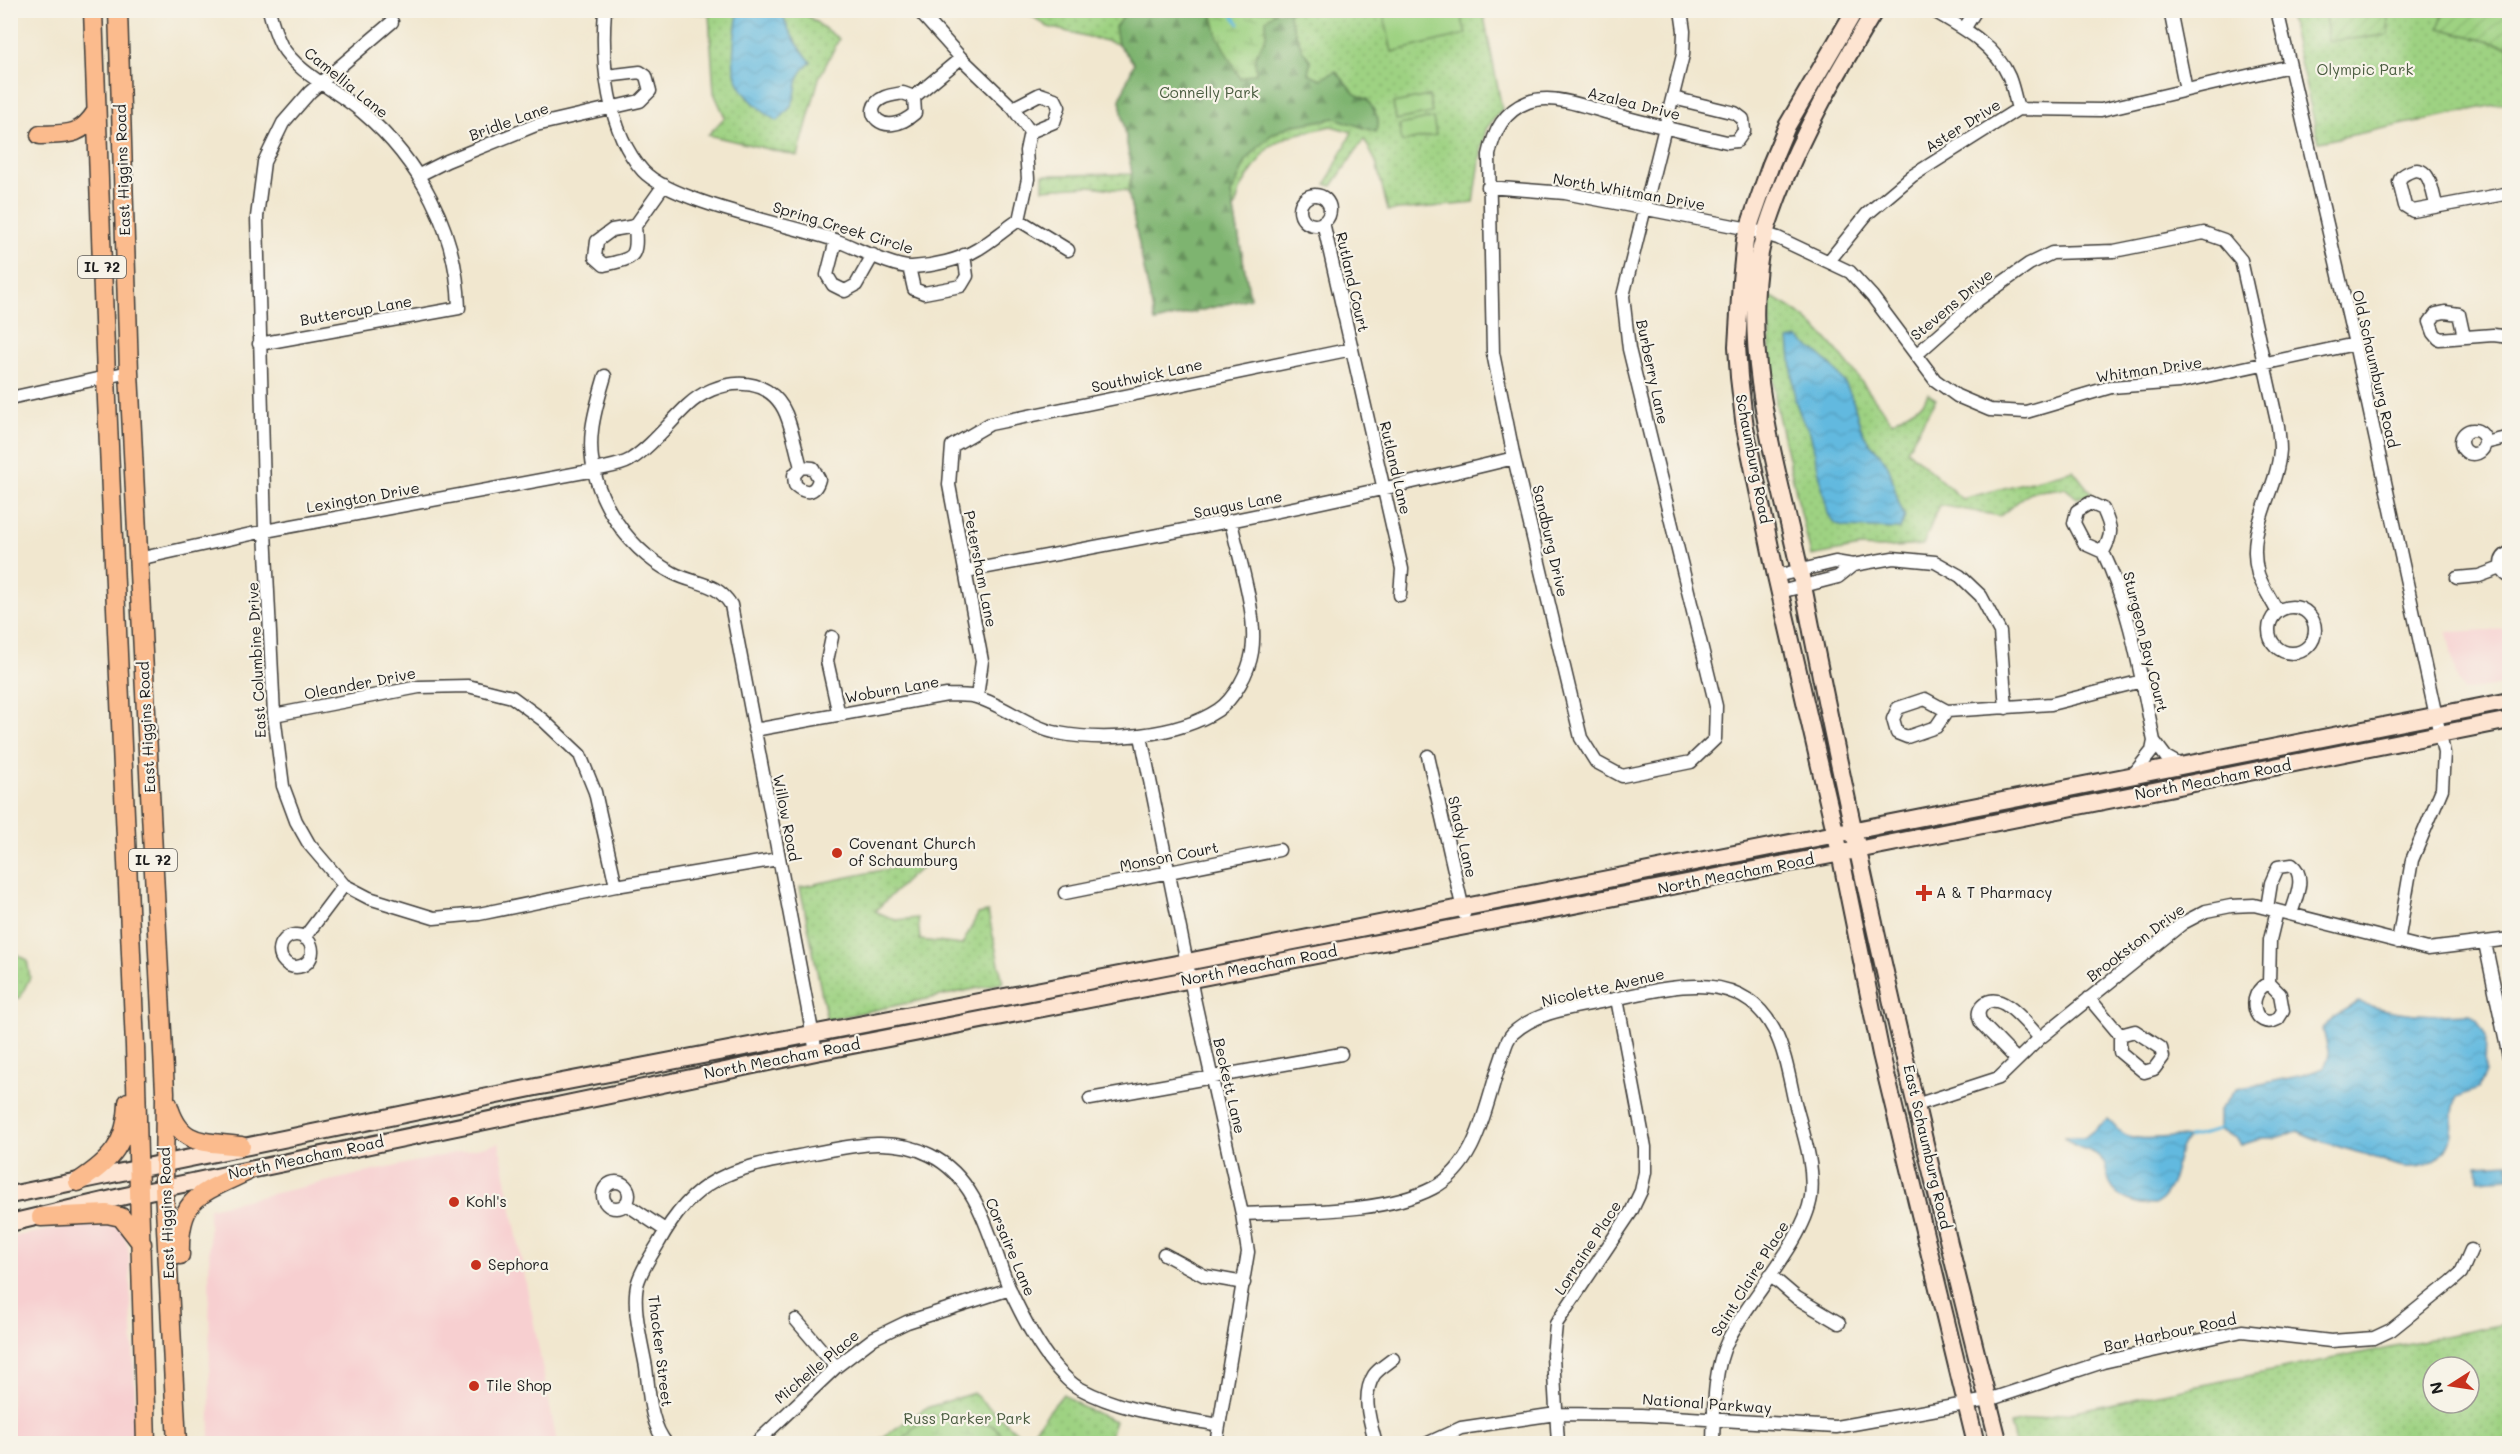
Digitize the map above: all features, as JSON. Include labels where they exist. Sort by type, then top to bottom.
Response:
[{"type":"main road","name":"East Higgins Road","points":[[93,10],[106,377],[135,1046],[146,1443]]},
{"type":"main road","name":"East Higgins Road","points":[[118,10],[129,372],[165,1092],[164,1188],[177,1443]]},
{"type":"main road","name":"Schaumburg Road","points":[[1855,10],[1787,126],[1771,164],[1757,231],[1756,297],[1758,366],[1770,441],[1801,578],[1857,850]]},
{"type":"main road","name":"Schaumburg Road","points":[[1840,853],[1778,584],[1745,428],[1739,376],[1738,314],[1745,240],[1757,231],[1806,132],[1875,10]]},
{"type":"main road","points":[[96,112],[90,123],[75,133],[40,139],[77,141],[92,148],[98,156]]},
{"type":"main road","name":"North Meacham Road","points":[[10,1195],[494,1096],[2510,701]]},
{"type":"main road","name":"North Meacham Road","points":[[10,1223],[140,1193],[816,1052],[1466,924],[1857,850],[2510,720]]},
{"type":"main road","name":"East Schaumburg Road","points":[[1857,850],[1998,1443]]},
{"type":"main road","name":"East Schaumburg Road","points":[[1840,853],[1881,1054],[1976,1443]]},
{"type":"main road","points":[[78,1182],[100,1168],[114,1153],[122,1139],[128,1116],[135,1046]]},
{"type":"main road","points":[[165,1092],[172,1118],[180,1131],[194,1140],[241,1146]]},
{"type":"main road","points":[[173,1361],[181,1315],[179,1231],[184,1214],[199,1196],[246,1172]]},
{"type":"main road","points":[[41,1217],[99,1214],[121,1217],[142,1244]]},
{"type":"street","name":"Camellia Lane","points":[[268,10],[281,44],[291,58],[364,113],[419,174],[433,200],[452,255],[459,286],[459,308]]},
{"type":"street","name":"Spring Creek Circle","points":[[605,10],[603,36],[606,76],[625,146],[644,172],[664,186],[694,199],[836,240],[909,267],[934,264],[964,255],[978,249],[1019,220]]},
{"type":"street","points":[[918,10],[960,58],[1013,108],[1030,132],[1026,151],[1028,179],[1019,220],[1068,250]]},
{"type":"street","name":"Burberry Lane","points":[[1681,10],[1684,31],[1683,55],[1667,128],[1623,296],[1629,349],[1716,706],[1715,739]]},
{"type":"street","points":[[1932,10],[1964,29],[1995,54],[2008,77],[2018,109]]},
{"type":"street","points":[[1964,29],[1976,10]]},
{"type":"street","points":[[2170,10],[2186,90]]},
{"type":"street","name":"Old Schaumburg Road","points":[[2277,10],[2355,344],[2444,753],[2442,789],[2412,860],[2398,942]]},
{"type":"street","name":"East Columbine Drive","points":[[392,22],[321,82],[283,123],[264,162],[257,217],[265,531],[274,715],[283,786],[296,821],[309,844],[344,885],[369,898],[434,918],[479,914],[616,886],[778,859]]},
{"type":"street","points":[[914,98],[960,58]]},
{"type":"street","name":"Aster Drive","points":[[1829,261],[1867,214],[1912,176],[2018,109],[2101,110],[2290,66]]},
{"type":"street","name":"Bridle Lane","points":[[419,174],[536,125],[640,101],[650,91],[650,83],[640,72],[606,76]]},
{"type":"street","points":[[1013,108],[1040,94],[1054,99],[1059,106],[1054,122],[1030,132]]},
{"type":"street","name":"Azalea Drive","points":[[1488,187],[1489,154],[1494,134],[1505,117],[1530,101],[1548,99],[1727,142],[1737,141],[1744,131],[1743,119],[1735,114],[1673,98]]},
{"type":"street","points":[[635,226],[664,186]]},
{"type":"street","name":"North Whitman Drive","points":[[1488,187],[1565,193],[1757,231]]},
{"type":"street","name":"Sandburg Drive","points":[[1488,187],[1493,353],[1514,458],[1581,738],[1596,762],[1622,776],[1691,762],[1715,739]]},
{"type":"street","points":[[2436,205],[2510,193]]},
{"type":"street","name":"Rutland Court","points":[[1323,222],[1352,350]]},
{"type":"street","name":"Whitman Drive","points":[[1757,231],[1850,272],[1872,296],[1935,380],[1957,396],[1990,410],[2026,412],[2111,387],[2179,382],[2355,344]]},
{"type":"street","name":"Stevens Drive","points":[[1916,355],[1979,299],[2029,264],[2052,253],[2114,251],[2204,233],[2224,240],[2241,260],[2278,426],[2280,451],[2258,522],[2255,544],[2258,574],[2277,611]]},
{"type":"street","points":[[836,240],[826,275],[833,285],[845,291],[856,285],[873,255]]},
{"type":"street","points":[[909,267],[914,289],[924,293],[962,286],[968,276],[964,255]]},
{"type":"street","name":"Buttercup Lane","points":[[259,344],[459,308]]},
{"type":"street","points":[[2464,337],[2510,337]]},
{"type":"street","name":"Southwick Lane","points":[[952,446],[990,424],[1352,350]]},
{"type":"street","name":"Rutland Lane","points":[[1352,350],[1402,569],[1400,595]]},
{"type":"street","points":[[10,398],[129,372]]},
{"type":"street","points":[[595,470],[591,447],[592,429],[605,376]]},
{"type":"street","name":"Lexington Drive","points":[[138,559],[265,531],[595,470],[627,461],[646,448],[703,393],[728,384],[758,385],[777,399],[786,414],[801,467]]},
{"type":"street","points":[[2485,443],[2510,437]]},
{"type":"street","name":"Petersham Lane","points":[[952,446],[949,485],[982,661],[977,697]]},
{"type":"street","name":"Saugus Lane","points":[[966,571],[1231,522],[1385,490],[1514,458]]},
{"type":"street","name":"Willow Road","points":[[595,470],[608,509],[633,544],[673,573],[723,592],[731,605],[816,1052]]},
{"type":"street","name":"Woburn Lane","points":[[754,730],[947,695],[977,697],[1055,733],[1096,739],[1141,736],[1184,725],[1218,710],[1239,687],[1252,654],[1253,624],[1231,522]]},
{"type":"street","name":"Sturgeon Bay Court","points":[[2103,552],[2115,576],[2142,681],[2154,741]]},
{"type":"street","points":[[2457,578],[2505,572],[2501,560],[2510,552]]},
{"type":"street","points":[[1778,584],[1801,578],[1838,577],[1853,565],[1893,558],[1935,562],[1960,576],[1981,596],[2000,632],[2006,708]]},
{"type":"street","points":[[832,637],[826,661],[839,715]]},
{"type":"street","points":[[1947,711],[2051,704],[2142,681]]},
{"type":"street","name":"Oleander Drive","points":[[274,715],[419,687],[468,686],[512,697],[543,720],[580,755],[595,792],[616,886]]},
{"type":"street","name":"Beckett Lane","points":[[1141,736],[1190,979],[1242,1214],[1248,1252],[1216,1443]]},
{"type":"street","points":[[2154,741],[2166,758],[2182,765]]},
{"type":"street","points":[[2133,775],[2152,751],[2154,741]]},
{"type":"street","name":"Shady Lane","points":[[1428,756],[1466,924]]},
{"type":"street","name":"Monson Court","points":[[1065,892],[1279,850]]},
{"type":"street","points":[[2269,983],[2274,872],[2278,867],[2292,865],[2297,868],[2300,876],[2291,914]]},
{"type":"street","points":[[304,938],[344,885]]},
{"type":"street","name":"Brookston Drive","points":[[1916,1105],[1999,1078],[2040,1038],[2089,998],[2183,923],[2206,911],[2231,906],[2254,905],[2428,950],[2510,939]]},
{"type":"street","points":[[2485,943],[2510,1062]]},
{"type":"street","name":"Nicolette Avenue","points":[[1242,1214],[1360,1207],[1395,1202],[1435,1187],[1457,1168],[1474,1143],[1510,1036],[1530,1022],[1554,1012],[1687,985],[1728,988],[1750,1000]]},
{"type":"street","points":[[2089,998],[2120,1035]]},
{"type":"street","name":"Lorraine Place","points":[[1558,1443],[1552,1356],[1556,1324],[1631,1212],[1641,1191],[1645,1172],[1645,1147],[1617,999]]},
{"type":"street","name":"Saint Claire Place","points":[[1713,1443],[1718,1371],[1727,1341],[1804,1221],[1811,1197],[1810,1166],[1782,1048],[1773,1028],[1750,1000]]},
{"type":"street","points":[[2018,1060],[1981,1023],[1978,1015],[1980,1008],[1986,1002],[1991,1000],[2007,1005],[2040,1038]]},
{"type":"street","points":[[1090,1099],[1341,1054]]},
{"type":"street","name":"Corsaire Lane","points":[[665,1230],[675,1214],[694,1194],[717,1178],[743,1167],[846,1147],[887,1143],[929,1154],[943,1162],[959,1177],[975,1201],[993,1239],[1010,1289],[1039,1346],[1079,1389],[1118,1405],[1219,1425]]},
{"type":"street","points":[[626,1204],[665,1230]]},
{"type":"street","name":"Thacker Street","points":[[665,1230],[637,1283],[637,1309],[653,1415],[667,1443]]},
{"type":"street","name":"Bar Harbour Road","points":[[1988,1400],[2103,1362],[2242,1331],[2331,1341],[2374,1338],[2391,1330],[2461,1273],[2471,1250]]},
{"type":"street","points":[[1164,1254],[1205,1276],[1244,1283]]},
{"type":"street","points":[[1770,1275],[1797,1298],[1839,1323]]},
{"type":"street","name":"Michelle Place","points":[[754,1443],[836,1367],[874,1338],[907,1322],[1010,1289]]},
{"type":"street","points":[[796,1320],[836,1367]]},
{"type":"street","points":[[1376,1443],[1369,1419],[1369,1387],[1375,1373],[1392,1359]]},
{"type":"street","name":"National Parkway","points":[[1426,1443],[1461,1428],[1556,1414],[1641,1414],[1836,1427],[1988,1400]]},
{"type":"shaded area","points":[[2509,629],[2509,684],[2464,691],[2456,676],[2447,632]]},
{"type":"shaded area","points":[[499,1143],[557,1443],[210,1443],[209,1208]]},
{"type":"shaded area","points":[[107,1219],[124,1229],[129,1254],[137,1443],[11,1444],[11,1237]]},
{"type":"green space","points":[[687,10],[801,11],[839,39],[819,78],[798,156],[708,135],[725,117],[714,93],[709,14],[685,12]]},
{"type":"green space","name":"Connelly Park","points":[[1025,11],[1483,11],[1502,109],[1486,129],[1474,203],[1388,211],[1376,162],[1364,139],[1332,186],[1326,184],[1352,132],[1331,126],[1289,136],[1269,147],[1241,188],[1234,210],[1250,298],[1155,322],[1128,191],[1090,186],[1043,189],[1043,175],[1132,174],[1120,100],[1134,63],[1118,44],[1048,27]]},
{"type":"green space","points":[[1123,11],[1290,11],[1289,17],[1303,51],[1311,61],[1308,73],[1321,79],[1336,71],[1355,94],[1367,99],[1376,115],[1378,128],[1376,132],[1335,118],[1290,126],[1271,135],[1247,159],[1231,194],[1250,298],[1155,322],[1128,191],[1132,174],[1120,100],[1134,63],[1118,44],[1115,27],[1123,17]]},
{"type":"green space","points":[[1212,11],[1276,11],[1266,20],[1266,36],[1255,57],[1256,73],[1240,78],[1218,37]]},
{"type":"green space","points":[[1383,11],[1460,11],[1466,34],[1392,52]]},
{"type":"green space","name":"Olympic Park","points":[[2288,11],[2509,11],[2509,102],[2319,142]]},
{"type":"green space","points":[[2325,11],[2387,11],[2389,35],[2328,41]]},
{"type":"green space","points":[[2443,11],[2509,11],[2509,47],[2439,28]]},
{"type":"green space","points":[[1429,96],[1432,113],[1396,120],[1393,103]]},
{"type":"green space","points":[[1433,118],[1436,135],[1402,142],[1399,125]]},
{"type":"green space","points":[[1769,296],[1788,306],[1822,334],[1838,351],[1892,422],[1923,403],[1928,394],[1936,399],[1907,450],[1962,499],[2073,470],[2092,494],[2077,498],[2065,488],[2030,492],[2000,516],[1939,505],[1923,545],[1860,547],[1811,556],[1777,411],[1770,354]]},
{"type":"green space","points":[[935,859],[911,876],[875,911],[895,920],[918,918],[920,940],[962,945],[978,914],[988,912],[1003,983],[827,1020],[800,887]]},
{"type":"green space","points":[[10,950],[27,960],[30,977],[20,998],[11,998]]},
{"type":"green space","points":[[2509,1323],[2509,1443],[2015,1444],[2010,1424]]},
{"type":"green space","name":"Russ Parker Park","points":[[973,1393],[1026,1440],[1063,1394],[1082,1407],[1115,1421],[1108,1443],[873,1444],[926,1408]]},
{"type":"green space","points":[[932,1416],[967,1418],[985,1422],[998,1430],[1005,1443],[899,1443],[915,1426]]},
{"type":"water","points":[[738,11],[782,11],[790,32],[811,62],[800,74],[791,106],[778,121],[769,116],[745,94],[735,72],[733,49]]},
{"type":"water","points":[[1798,338],[1832,366],[1845,384],[1864,435],[1889,468],[1905,517],[1900,529],[1843,527],[1834,523],[1828,514],[1810,432],[1795,400],[1789,340]]},
{"type":"water","points":[[2358,1002],[2385,1010],[2413,1014],[2470,1014],[2477,1020],[2486,1037],[2485,1072],[2478,1089],[2457,1097],[2454,1105],[2451,1138],[2439,1157],[2421,1166],[2401,1166],[2323,1142],[2298,1131],[2241,1145],[2236,1138],[2219,1130],[2219,1110],[2237,1089],[2303,1075],[2324,1068],[2329,1055],[2323,1029],[2334,1016]]},
{"type":"water","points":[[2108,1119],[2123,1133],[2133,1137],[2188,1138],[2181,1147],[2170,1187],[2155,1205],[2135,1203],[2123,1198],[2110,1184],[2105,1164],[2101,1158],[2076,1146],[2065,1137],[2085,1137]]},
{"type":"water","points":[[2509,1163],[2509,1178],[2478,1180],[2477,1165]]},
{"type":"waterway","points":[[1229,10],[1239,24]]},
{"type":"waterway","points":[[2188,1138],[2219,1130]]},
{"type":"place","name":"Covenant Church of Schaumburg","points":[[837,853]]},
{"type":"place","name":"A & T Pharmacy","points":[[1924,893]]},
{"type":"place","name":"Kohl's","points":[[454,1202]]},
{"type":"place","name":"Sephora","points":[[476,1265]]},
{"type":"place","name":"Tile Shop","points":[[474,1386]]}]
